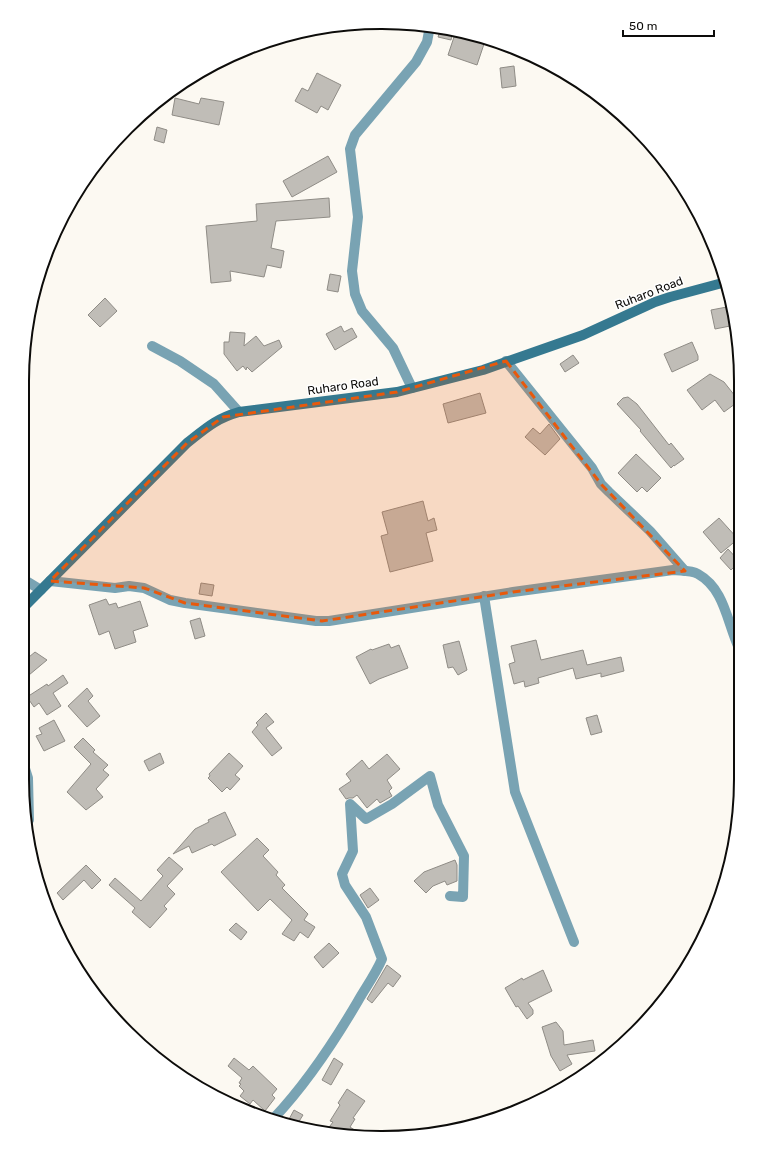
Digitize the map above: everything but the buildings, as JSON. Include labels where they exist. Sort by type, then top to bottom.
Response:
[{"type":"street","points":[[412,388],[393,348],[362,311],[355,294],[352,271],[358,217],[350,149],[355,135],[416,62],[427,42],[429,32]]},
{"type":"street","name":"Ruharo Road","points":[[29,602],[187,442],[223,417],[239,412],[397,392],[483,370],[583,335],[655,302],[720,284]]},
{"type":"street","points":[[152,346],[180,361],[214,384],[239,412]]},
{"type":"street","points":[[506,361],[592,468],[601,484],[650,531],[685,571]]},
{"type":"street","points":[[50,581],[115,588],[129,586],[144,588],[170,600],[185,603],[316,621],[330,621],[484,596],[673,570],[697,573],[709,583],[725,605],[734,633]]},
{"type":"street","points":[[29,583],[41,590]]},
{"type":"street","points":[[484,596],[515,792],[574,942]]},
{"type":"street","points":[[277,1115],[289,1102],[342,1029],[372,980],[382,959],[366,917],[345,885],[342,874],[353,851],[350,804],[366,819],[392,804],[430,776],[438,804],[464,856],[463,897],[450,896]]},
{"type":"highlighted area","points":[[506,361],[601,484],[685,571],[513,592],[322,621],[185,603],[144,588],[50,581],[187,443],[223,417],[397,392]]}]
